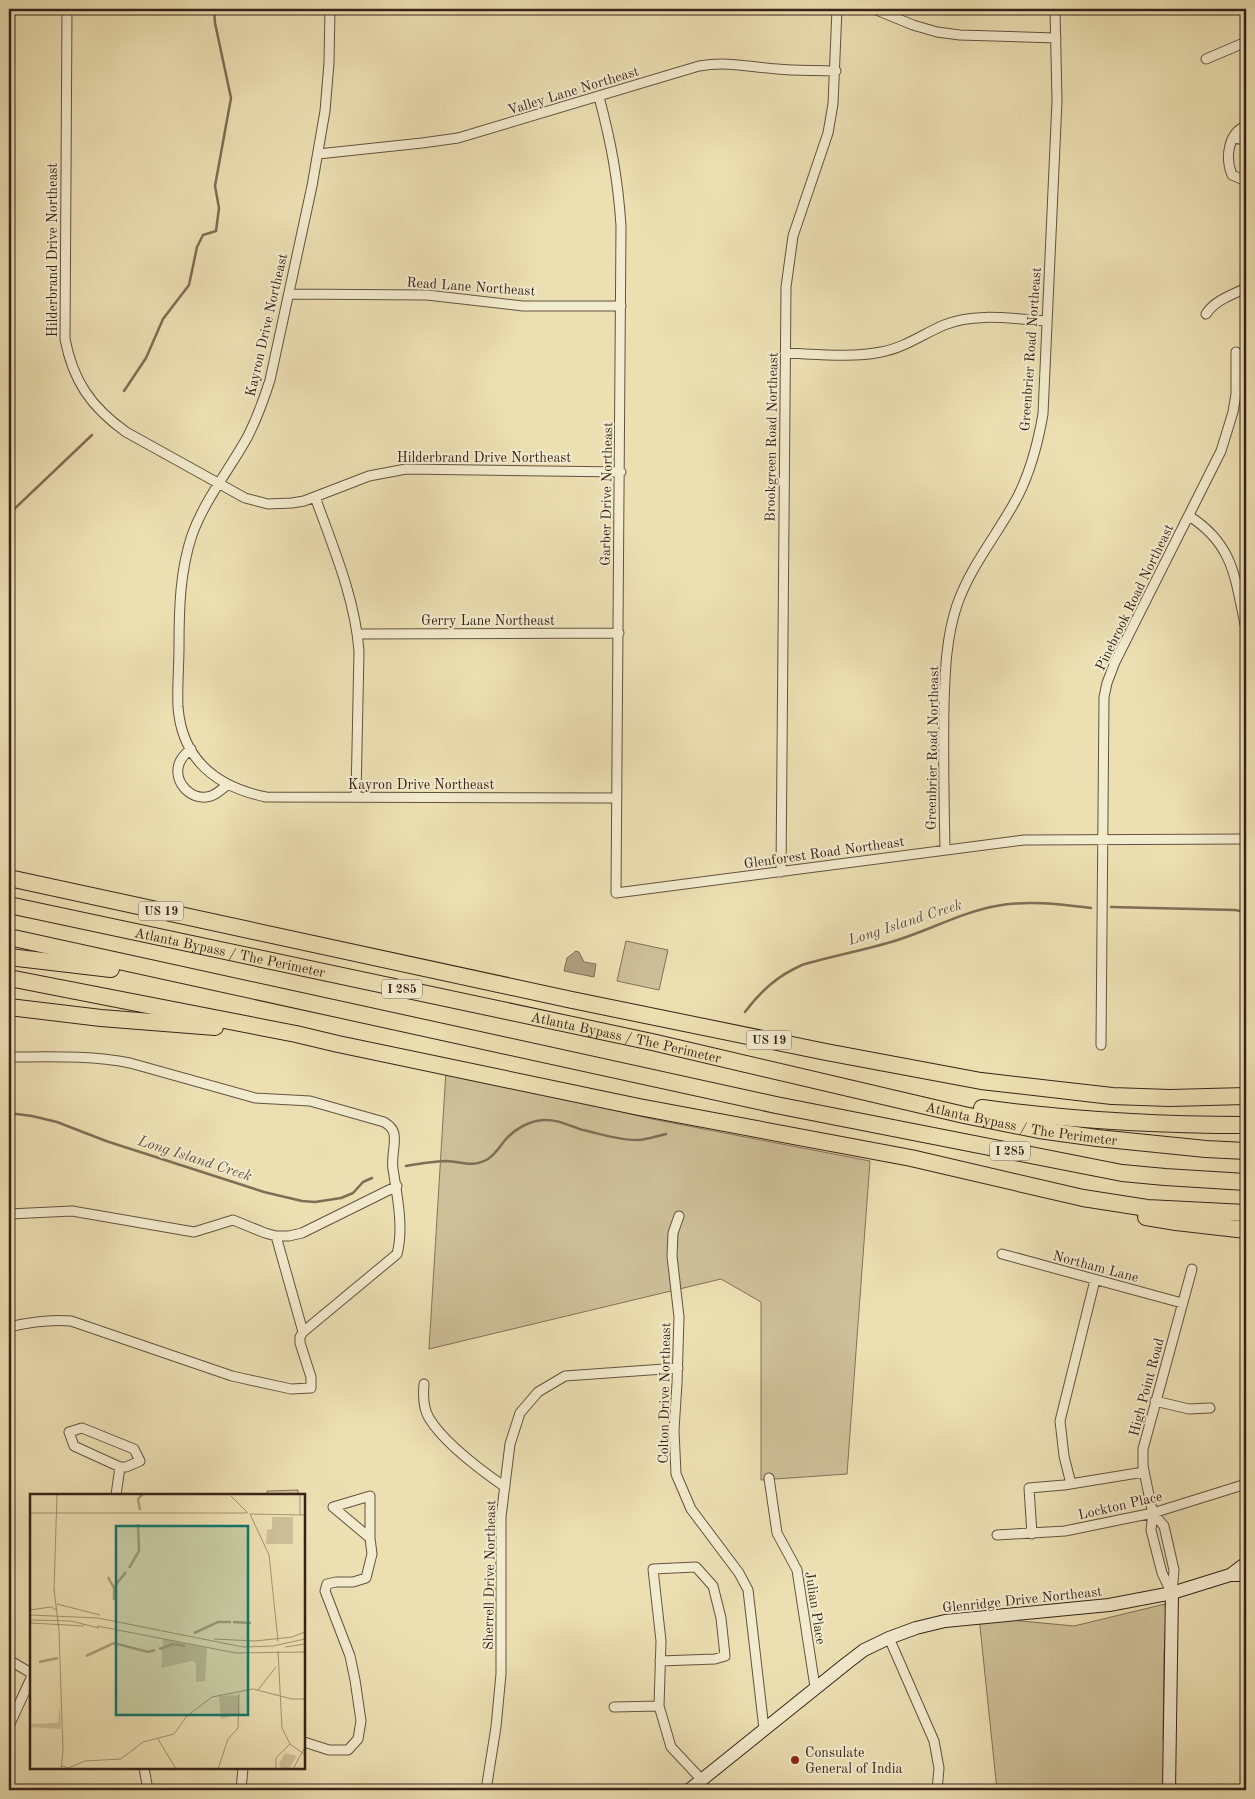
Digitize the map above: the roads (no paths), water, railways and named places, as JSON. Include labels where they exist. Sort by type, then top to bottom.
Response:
[{"type":"highway","name":"US 19","points":[[9,878],[563,998],[826,1052],[981,1081],[1112,1096],[1246,1095]]},
{"type":"highway","name":"Atlanta Bypass / The Perimeter","points":[[9,905],[652,1042],[964,1115],[1039,1130],[1097,1138],[1246,1151]]},
{"type":"highway","name":"Atlanta Bypass / The Perimeter","points":[[9,937],[776,1105],[1131,1174],[1246,1182]]},
{"type":"highway","points":[[9,957],[121,970],[186,975]]},
{"type":"highway","points":[[9,978],[296,1034],[639,1107],[960,1169],[1092,1199],[1155,1208],[1246,1214]]},
{"type":"highway","points":[[9,1007],[101,1018],[296,1034]]},
{"type":"highway","points":[[876,1094],[1078,1118],[1148,1123],[1246,1125]]},
{"type":"highway","points":[[960,1169],[1043,1194],[1126,1214],[1246,1230]]},
{"type":"main road","points":[[1230,1575],[1246,1564]]},
{"type":"main road","name":"Glenridge Drive Northeast","points":[[690,1790],[815,1687],[864,1650],[889,1638],[945,1620],[1109,1605],[1172,1593],[1230,1575]]},
{"type":"main road","points":[[1230,1575],[1246,1575]]},
{"type":"main road","points":[[1169,1790],[1172,1593]]},
{"type":"street","name":"Hilderbrand Drive Northeast","points":[[67,9],[64,324],[68,354],[74,372],[83,390],[109,419],[126,432],[245,498],[268,504],[292,504],[369,476],[406,469],[620,472]]},
{"type":"street","name":"Kayron Drive Northeast","points":[[330,9],[329,63],[325,111],[318,154],[270,380],[248,436],[204,508],[185,558],[181,586],[178,708],[182,729],[190,749],[206,769],[227,785],[245,793],[266,797],[617,798]]},
{"type":"street","name":"Brookgreen Road Northeast","points":[[781,872],[786,287],[793,236],[828,133],[836,71],[836,9]]},
{"type":"street","points":[[874,9],[913,25],[937,32],[960,35],[1056,38]]},
{"type":"street","name":"Greenbrier Road Northeast","points":[[945,850],[943,758],[946,665],[949,635],[957,606],[968,578],[1017,498],[1034,457],[1043,414],[1057,101],[1055,9]]},
{"type":"street","points":[[1206,59],[1246,42]]},
{"type":"street","name":"Valley Lane Northeast","points":[[318,154],[422,144],[458,138],[699,66],[715,63],[737,63],[777,70],[836,71]]},
{"type":"street","name":"Garber Drive Northeast","points":[[598,97],[611,143],[619,188],[621,226],[616,893]]},
{"type":"street","points":[[1246,126],[1240,128],[1229,146],[1228,167],[1232,175],[1246,181]]},
{"type":"street","points":[[1234,138],[1246,140]]},
{"type":"street","points":[[1206,314],[1217,303],[1246,288]]},
{"type":"street","name":"Read Lane Northeast","points":[[288,294],[427,295],[523,306],[621,306]]},
{"type":"street","points":[[785,353],[863,354],[881,352],[904,345],[944,325],[970,318],[990,317],[1047,321]]},
{"type":"street","name":"Pinebrook Road Northeast","points":[[1101,1045],[1103,711],[1107,683],[1221,451],[1229,429],[1236,394],[1236,352]]},
{"type":"street","points":[[315,497],[341,572],[358,634],[356,797]]},
{"type":"street","points":[[1188,516],[1203,525],[1215,536],[1225,550],[1231,565],[1246,629]]},
{"type":"street","name":"Gerry Lane Northeast","points":[[358,634],[619,633]]},
{"type":"street","points":[[190,749],[178,766],[179,781],[189,793],[197,796],[212,796],[227,785]]},
{"type":"street","name":"Glenforest Road Northeast","points":[[616,893],[1024,840],[1246,839]]},
{"type":"street","points":[[9,1057],[90,1057],[130,1062],[256,1098],[310,1101],[384,1122],[391,1127],[394,1134],[393,1168],[397,1186],[399,1246],[397,1254],[303,1332],[300,1337],[300,1343],[311,1377],[311,1388],[302,1390],[232,1376],[71,1321],[54,1319],[30,1321],[9,1327]]},
{"type":"street","points":[[9,1214],[72,1211],[194,1232],[233,1220],[265,1233],[276,1236],[289,1236],[302,1232],[397,1186]]},
{"type":"street","name":"Colton Drive Northeast","points":[[679,1216],[673,1233],[672,1256],[679,1318],[674,1430],[676,1474],[691,1509],[739,1573],[748,1590],[764,1729]]},
{"type":"street","points":[[276,1236],[303,1332]]},
{"type":"street","name":"Northam Lane","points":[[1002,1254],[1182,1303]]},
{"type":"street","name":"High Point Road","points":[[1172,1593],[1162,1573],[1151,1530],[1153,1513],[1144,1472],[1143,1449],[1192,1269]]},
{"type":"street","points":[[1071,1484],[1064,1456],[1060,1420],[1095,1280]]},
{"type":"street","name":"Sherrell Drive Northeast","points":[[486,1790],[496,1727],[501,1674],[501,1517],[510,1444],[520,1413],[538,1392],[565,1376],[678,1368]]},
{"type":"street","points":[[424,1384],[423,1399],[429,1418],[442,1434],[476,1466],[505,1487]]},
{"type":"street","points":[[1155,1401],[1188,1409],[1210,1408]]},
{"type":"street","points":[[82,1428],[134,1449],[140,1461],[126,1467],[120,1467],[74,1446],[69,1432],[82,1428]]},
{"type":"street","points":[[116,1494],[120,1467]]},
{"type":"street","points":[[1032,1534],[1029,1488],[1071,1484],[1144,1472]]},
{"type":"street","name":"Julian Place","points":[[769,1478],[777,1533],[797,1570],[815,1687]]},
{"type":"street","name":"Lockton Place","points":[[997,1535],[1065,1532],[1153,1513],[1246,1484]]},
{"type":"street","points":[[305,1742],[329,1750],[348,1750],[358,1739],[361,1721],[350,1656],[325,1592],[327,1584],[353,1582],[366,1578],[372,1554],[370,1496],[333,1507],[370,1538]]},
{"type":"street","name":"High Point Road","points":[[1153,1513],[1164,1526],[1174,1570],[1172,1593]]},
{"type":"street","points":[[660,1661],[715,1659],[725,1656],[721,1618],[713,1586],[696,1567],[653,1569],[661,1641],[660,1661],[659,1706],[671,1747],[702,1780]]},
{"type":"street","points":[[889,1638],[934,1740],[939,1768],[937,1790]]},
{"type":"street","points":[[9,1660],[30,1672]]},
{"type":"street","points":[[9,1726],[30,1680]]},
{"type":"street","points":[[614,1707],[659,1706]]},
{"type":"street","points":[[144,1769],[148,1790]]},
{"type":"street","points":[[243,1769],[243,1790]]},
{"type":"waterway","points":[[124,391],[146,358],[163,319],[189,285],[197,247],[203,235],[216,231],[219,208],[215,186],[231,98],[215,23],[214,9]]},
{"type":"waterway","points":[[9,514],[92,435]]},
{"type":"waterway","name":"Long Island Creek","points":[[745,1012],[770,985],[802,965],[891,942],[982,909],[1019,903],[1091,908]]},
{"type":"waterway","name":"Long Island Creek","points":[[1111,907],[1235,910],[1246,912]]},
{"type":"waterway","name":"Long Island Creek","points":[[9,1113],[57,1122],[106,1141],[264,1192],[302,1201],[315,1202],[341,1198],[353,1193],[363,1182],[372,1178]]},
{"type":"waterway","name":"Long Island Creek","points":[[406,1166],[442,1161],[468,1164],[482,1162],[493,1155],[506,1139],[518,1129],[533,1122],[543,1120],[559,1122],[583,1130],[625,1139],[639,1140],[666,1134]]},
{"type":"place","name":"Consulate General of India","points":[[795,1760]]}]
